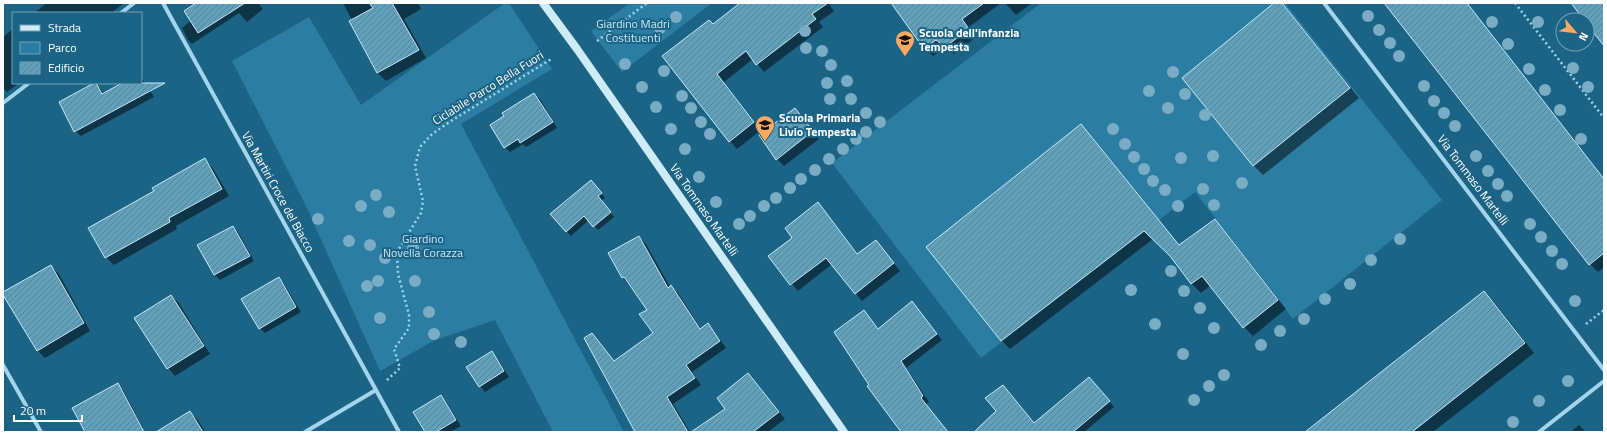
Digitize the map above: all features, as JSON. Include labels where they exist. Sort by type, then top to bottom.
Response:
[{"type":"main road","name":"Via Tommaso Martelli","points":[[543,3],[582,55],[844,432]]},
{"type":"street","points":[[122,12],[134,3]]},
{"type":"street","name":"Via Martiri Croce del Biacco","points":[[163,3],[399,432]]},
{"type":"street","name":"Via Tommaso Martelli","points":[[1324,3],[1604,370]]},
{"type":"street","points":[[3,103],[29,84]]},
{"type":"street","points":[[3,365],[41,432]]},
{"type":"street","points":[[1539,432],[1604,380]]},
{"type":"street","points":[[305,432],[376,390]]},
{"type":"path","points":[[597,41],[647,3]]},
{"type":"path","points":[[1515,3],[1604,118]]},
{"type":"path","name":"Ciclabile Parco Bella Fuori","points":[[376,390],[400,368],[394,349],[409,328],[409,315],[398,274],[397,252],[421,213],[423,201],[415,166],[420,147],[432,134],[450,121],[554,58]]},
{"type":"path","points":[[1575,332],[1604,310]]},
{"type":"green space","name":"Giardino Novella Corazza","points":[[505,3],[509,3],[552,69],[461,124],[624,432],[553,432],[495,320],[435,340],[380,371],[306,206],[232,61],[309,17],[361,105]]},
{"type":"green space","name":"Giardino Madri Costituenti","points":[[630,3],[712,3],[622,72],[591,31]]},
{"type":"green space","points":[[1041,3],[1285,3],[1442,200],[1293,319],[1195,192],[981,358],[832,163]]},
{"type":"building","points":[[196,3],[245,3],[198,33],[184,11]]},
{"type":"building","points":[[369,3],[392,3],[419,50],[377,73],[349,21],[373,8]]},
{"type":"building","points":[[740,3],[828,3],[812,14],[816,19],[756,65],[746,51],[717,74],[754,122],[729,142],[662,56],[709,20],[713,24]]},
{"type":"building","points":[[891,3],[984,3],[962,19],[969,29],[945,47],[936,40],[924,49]]},
{"type":"building","points":[[1274,3],[1282,3],[1350,88],[1253,166],[1182,78]]},
{"type":"building","points":[[1384,3],[1467,3],[1604,179],[1604,253],[1589,265]]},
{"type":"building","points":[[1571,3],[1604,3],[1604,46],[1595,34],[1595,12],[1578,12]]},
{"type":"building","points":[[165,83],[74,132],[59,102],[92,84],[97,84],[102,94],[120,84]]},
{"type":"building","points":[[534,93],[553,122],[520,143],[518,139],[504,148],[490,125],[504,116],[502,113]]},
{"type":"building","points":[[795,108],[813,131],[776,160],[759,135]]},
{"type":"building","points":[[1081,124],[1179,245],[1215,219],[1278,300],[1243,328],[1202,276],[1191,284],[1170,256],[1144,231],[1001,341],[926,247]]},
{"type":"building","points":[[205,158],[222,189],[169,218],[170,222],[105,258],[88,228],[154,191],[152,188]]},
{"type":"building","points":[[591,180],[602,193],[598,196],[611,212],[593,227],[584,216],[566,232],[550,214]]},
{"type":"building","points":[[818,202],[857,254],[876,240],[894,263],[855,294],[826,258],[790,285],[768,256],[792,238],[785,228]]},
{"type":"building","points":[[233,226],[250,256],[214,275],[197,245]]},
{"type":"building","points":[[639,236],[668,288],[671,285],[700,329],[708,323],[720,341],[686,365],[695,378],[667,397],[688,432],[635,432],[584,338],[592,333],[614,361],[653,333],[639,314],[647,310],[624,277],[622,278],[608,253]]},
{"type":"building","points":[[51,265],[84,323],[37,351],[3,295],[3,292]]},
{"type":"building","points":[[279,277],[296,307],[259,329],[241,299]]},
{"type":"building","points":[[1484,291],[1525,343],[1412,432],[1305,432]]},
{"type":"building","points":[[171,295],[204,346],[167,369],[134,318]]},
{"type":"building","points":[[912,301],[937,334],[901,361],[923,396],[921,398],[948,432],[901,432],[867,386],[869,385],[834,332],[864,310],[878,329]]},
{"type":"building","points":[[492,351],[504,371],[479,387],[466,367]]},
{"type":"building","points":[[748,373],[779,412],[753,432],[691,432],[725,409],[717,398]]},
{"type":"building","points":[[1089,377],[1110,401],[1073,432],[974,432],[996,411],[985,398],[1003,385],[1034,423]]},
{"type":"building","points":[[118,383],[144,432],[85,432],[72,408]]},
{"type":"building","points":[[441,395],[456,420],[436,432],[425,432],[413,412]]},
{"type":"building","points":[[190,411],[203,432],[156,432]]},
{"type":"place","name":"Scuola dell'infanzia Tempesta","points":[[905,57]]},
{"type":"place","name":"Scuola Primaria Livio Tempesta","points":[[765,142]]}]
